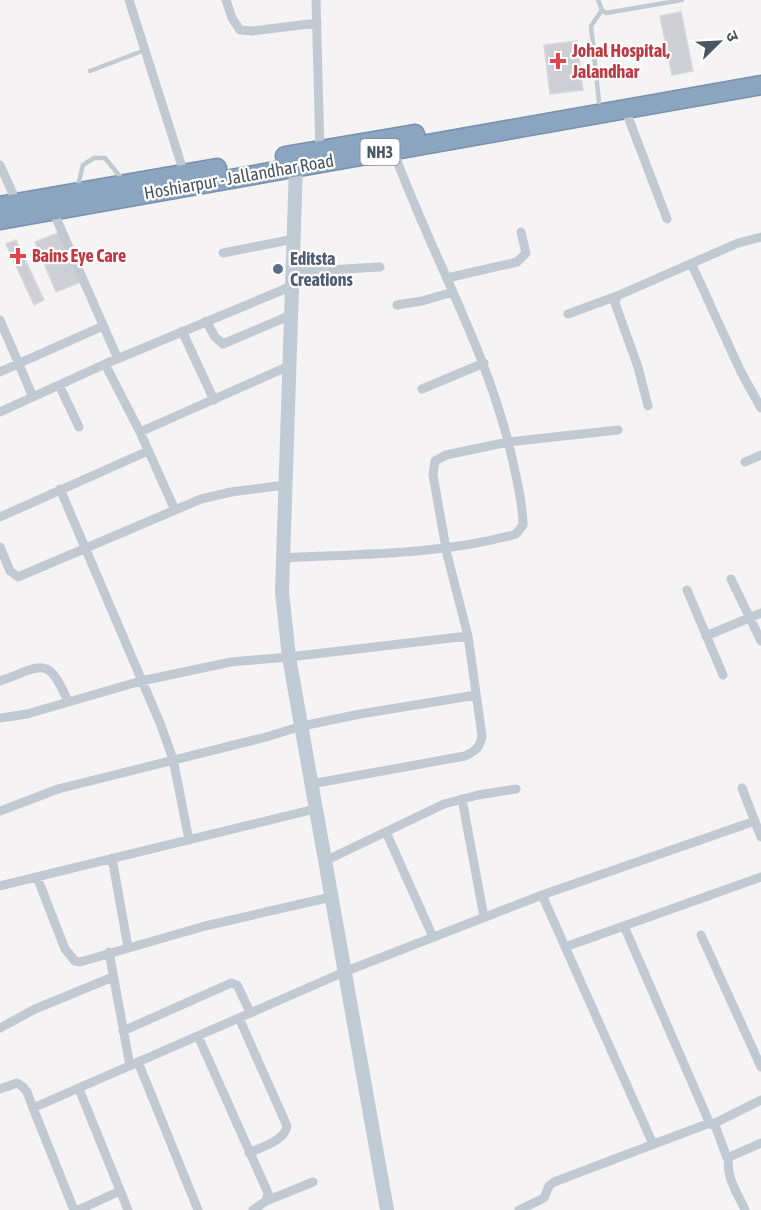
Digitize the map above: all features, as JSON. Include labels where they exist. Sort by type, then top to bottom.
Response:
[{"type":"highway","name":"Hoshiarpur - Jallandhar Road","points":[[0,220],[53,211],[271,164],[761,72]]},
{"type":"highway","name":"Hoshiarpur - Jallandhar Road","points":[[8,204],[184,173],[271,164],[296,166],[321,155],[393,150],[761,85]]},
{"type":"street","points":[[129,0],[184,173]]},
{"type":"street","points":[[226,0],[232,18],[240,30],[252,31],[317,23]]},
{"type":"street","points":[[316,0],[321,155]]},
{"type":"street","points":[[625,109],[668,219]]},
{"type":"street","points":[[282,558],[402,552],[446,547],[508,536],[520,530],[523,525],[508,442],[484,363],[407,188],[393,150]]},
{"type":"street","points":[[0,165],[8,204]]},
{"type":"street","points":[[296,166],[282,592],[289,657],[387,1210]]},
{"type":"street","points":[[53,211],[118,359]]},
{"type":"street","points":[[447,278],[517,262],[526,253],[521,232]]},
{"type":"street","points":[[568,314],[692,265],[738,243],[761,237]]},
{"type":"street","points":[[223,253],[294,239]]},
{"type":"street","points":[[692,265],[741,372],[761,408]]},
{"type":"street","points":[[0,412],[206,321],[293,279],[380,267]]},
{"type":"street","points":[[397,306],[453,292]]},
{"type":"street","points":[[617,296],[615,303],[638,367],[648,406]]},
{"type":"street","points":[[206,321],[215,337],[223,344],[291,315]]},
{"type":"street","points":[[0,320],[2,331],[33,397]]},
{"type":"street","points":[[0,372],[103,326]]},
{"type":"street","points":[[182,331],[214,400]]},
{"type":"street","points":[[422,390],[484,363]]},
{"type":"street","points":[[105,364],[140,432],[174,510]]},
{"type":"street","points":[[140,432],[289,366]]},
{"type":"street","points":[[59,385],[79,427]]},
{"type":"street","points":[[311,784],[457,758],[476,750],[480,745],[482,736],[468,636],[446,547],[433,475],[435,461],[446,455],[508,442],[618,430]]},
{"type":"street","points":[[0,518],[148,451]]},
{"type":"street","points":[[745,462],[761,454]]},
{"type":"street","points":[[0,547],[10,571],[18,577],[212,496],[285,484]]},
{"type":"street","points":[[60,489],[173,759],[189,840]]},
{"type":"street","points":[[731,579],[761,641]]},
{"type":"street","points":[[687,590],[723,675]]},
{"type":"street","points":[[706,636],[761,613]]},
{"type":"street","points":[[0,718],[27,714],[141,681],[231,662],[468,636]]},
{"type":"street","points":[[0,681],[44,667],[54,673],[68,701]]},
{"type":"street","points":[[0,811],[58,789],[302,726],[476,695]]},
{"type":"street","points":[[742,788],[761,837]]},
{"type":"street","points":[[325,861],[444,804],[516,789]]},
{"type":"street","points":[[462,799],[484,917]]},
{"type":"street","points":[[0,886],[315,809]]},
{"type":"street","points":[[33,1108],[344,972],[542,895],[755,820]]},
{"type":"street","points":[[386,832],[433,937]]},
{"type":"street","points":[[112,858],[128,947]]},
{"type":"street","points":[[37,877],[65,949],[70,958],[80,962],[205,926],[331,897]]},
{"type":"street","points":[[565,947],[761,877]]},
{"type":"street","points":[[542,895],[653,1144]]},
{"type":"street","points":[[624,926],[711,1124],[716,1128],[725,1156],[729,1158]]},
{"type":"street","points":[[701,935],[761,1067]]},
{"type":"street","points":[[109,952],[123,1031],[134,1064],[198,1210]]},
{"type":"street","points":[[0,1029],[35,1009],[114,977]]},
{"type":"street","points":[[123,1031],[231,983],[237,985],[250,1012]]},
{"type":"street","points":[[239,1018],[287,1130],[282,1136],[249,1153]]},
{"type":"street","points":[[198,1036],[265,1185],[268,1193],[266,1201]]},
{"type":"street","points":[[0,1089],[17,1083],[23,1086],[76,1210],[120,1191]]},
{"type":"street","points":[[79,1089],[128,1210]]},
{"type":"street","points":[[519,1210],[544,1198],[549,1186],[554,1182],[711,1124],[761,1100]]},
{"type":"street","points":[[729,1158],[761,1143]]},
{"type":"street","points":[[729,1158],[729,1175],[745,1210]]},
{"type":"street","points":[[254,1210],[266,1201],[313,1182]]},
{"type":"lane","points":[[598,0],[602,10],[606,13],[682,0]]},
{"type":"lane","points":[[599,102],[591,26],[602,10]]},
{"type":"lane","points":[[90,71],[145,50]]},
{"type":"lane","points":[[77,192],[83,165],[94,158],[105,158],[125,183]]},
{"type":"building","points":[[681,12],[693,71],[672,75],[660,16]]},
{"type":"building","points":[[577,41],[583,90],[550,94],[544,45]]},
{"type":"building","points":[[60,232],[81,282],[56,292],[35,242]]},
{"type":"building","points":[[16,240],[44,300],[34,305],[6,244]]},
{"type":"place","name":"Johal Hospital, Jalandhar","points":[[558,61]]},
{"type":"place","name":"Bains Eye Care","points":[[18,256]]},
{"type":"place","name":"Editsta Creations","points":[[278,269]]}]
